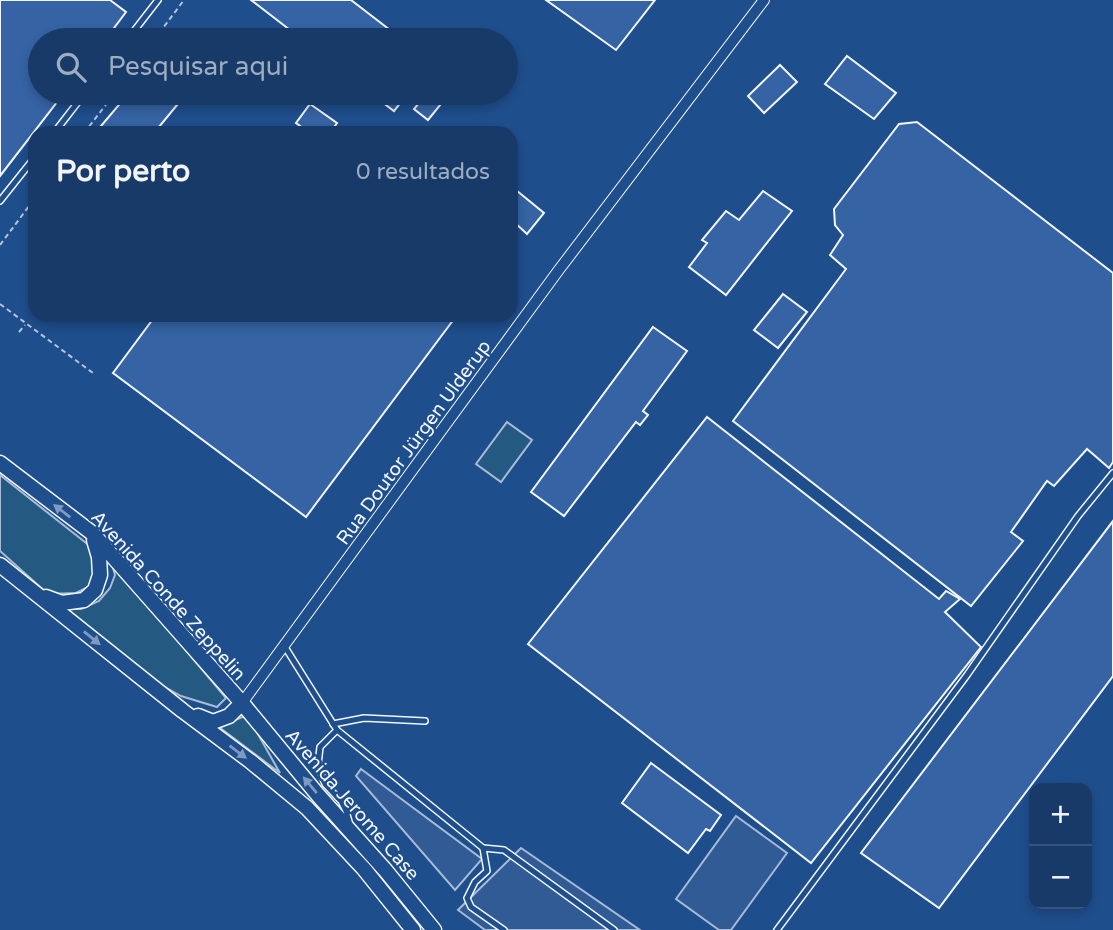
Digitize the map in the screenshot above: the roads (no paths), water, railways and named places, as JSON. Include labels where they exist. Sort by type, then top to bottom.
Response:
[{"type":"main road","name":"Avenida Conde Zeppelin","points":[[0,463],[92,533],[242,703]]},
{"type":"main road","points":[[38,595],[62,603],[84,600],[95,590],[100,575],[99,556],[92,533]]},
{"type":"main road","points":[[0,565],[183,711],[213,722],[229,716],[242,703]]},
{"type":"main road","name":"Avenida Jerome Case","points":[[242,703],[434,930]]},
{"type":"main road","name":"Avenida Jerome Case","points":[[183,711],[307,808],[364,869],[413,930]]},
{"type":"street","name":"Rua Doutor Jürgen Ulderup","points":[[242,703],[558,271],[764,0]]},
{"type":"lane","points":[[136,28],[158,0]]},
{"type":"lane","points":[[60,126],[76,105]]},
{"type":"lane","points":[[0,201],[28,166]]},
{"type":"lane","points":[[777,930],[1113,473]]},
{"type":"lane","points":[[285,647],[337,730],[483,848],[504,850],[614,930]]},
{"type":"lane","points":[[333,724],[364,718],[425,721]]},
{"type":"lane","points":[[337,730],[320,747],[318,765],[325,784],[341,801],[352,832]]},
{"type":"lane","points":[[483,848],[487,870],[475,882],[467,898],[471,907],[504,930]]}]
